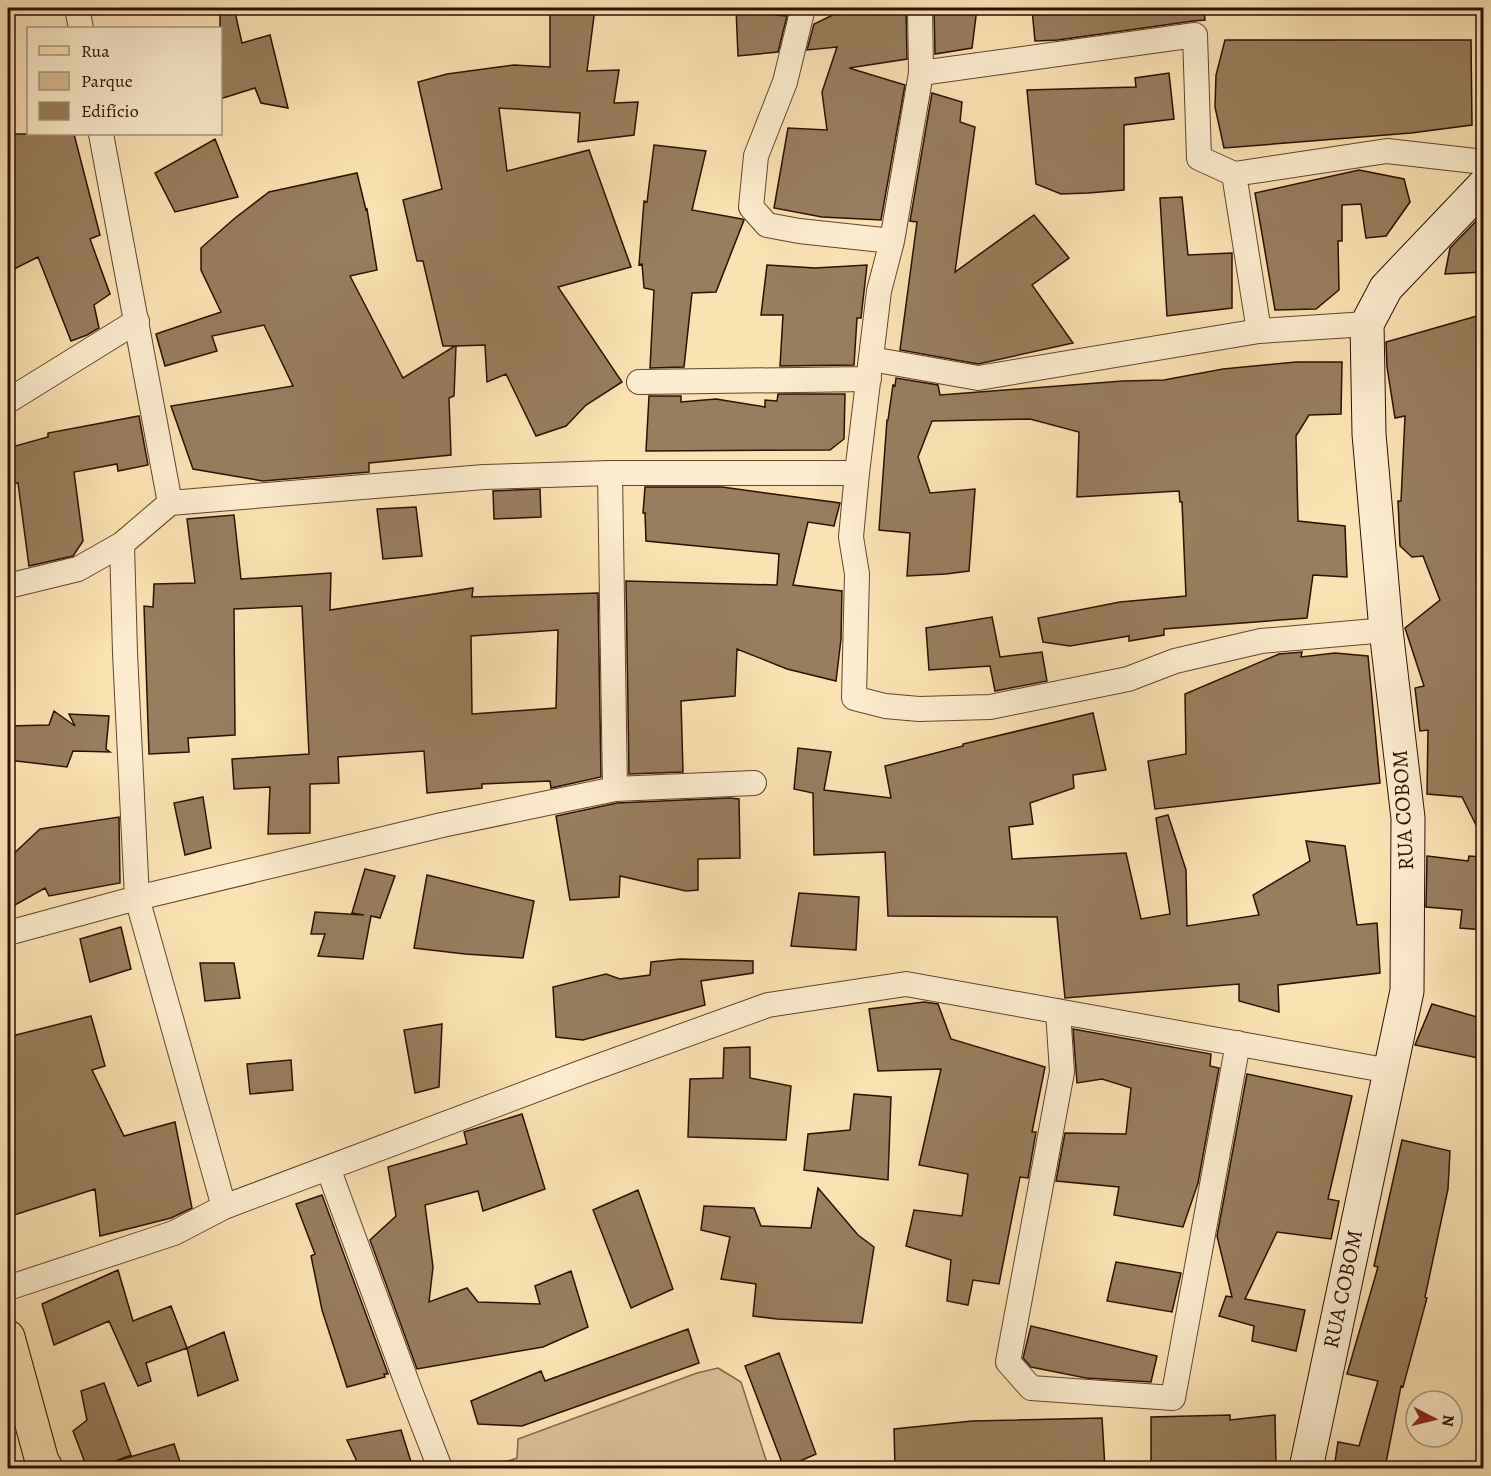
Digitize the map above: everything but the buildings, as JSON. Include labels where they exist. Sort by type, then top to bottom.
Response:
[{"type":"main road","points":[[8,1337],[42,1461],[46,1468]]},
{"type":"street","points":[[77,8],[81,27]]},
{"type":"street","points":[[803,8],[785,82],[756,156],[751,207],[767,225],[799,231],[892,241]]},
{"type":"street","points":[[920,8],[921,72],[892,241],[879,291],[857,473],[851,537],[857,574],[854,698],[885,706],[919,709],[990,707],[1128,679],[1175,661],[1261,641],[1386,630]]},
{"type":"street","points":[[921,72],[1195,35],[1199,158],[1234,174],[1387,151],[1484,162]]},
{"type":"street","points":[[101,135],[170,504]]},
{"type":"street","points":[[1234,174],[1259,331]]},
{"type":"street","name":"RUA COBOM","points":[[1306,1468],[1407,991],[1407,818],[1386,630],[1369,434],[1367,324],[1386,288],[1484,185]]},
{"type":"street","points":[[8,401],[137,321]]},
{"type":"street","points":[[639,382],[870,369],[978,378],[1259,331],[1367,324]]},
{"type":"street","points":[[8,586],[78,569],[122,544],[170,504],[484,477],[610,473],[857,473]]},
{"type":"street","points":[[610,473],[615,789]]},
{"type":"street","points":[[122,544],[137,898],[225,1207]]},
{"type":"street","points":[[8,933],[137,898],[442,825],[615,789],[754,783]]},
{"type":"street","points":[[8,1288],[174,1233],[225,1207],[580,1073],[768,1005],[906,984],[1390,1071]]},
{"type":"street","points":[[1058,1011],[1062,1072],[1008,1362],[1031,1388],[1173,1398],[1238,1043]]},
{"type":"street","points":[[328,1168],[440,1468]]},
{"type":"green space","points":[[718,1368],[741,1382],[768,1466],[762,1468],[488,1468],[517,1458],[518,1439],[697,1373]]}]
